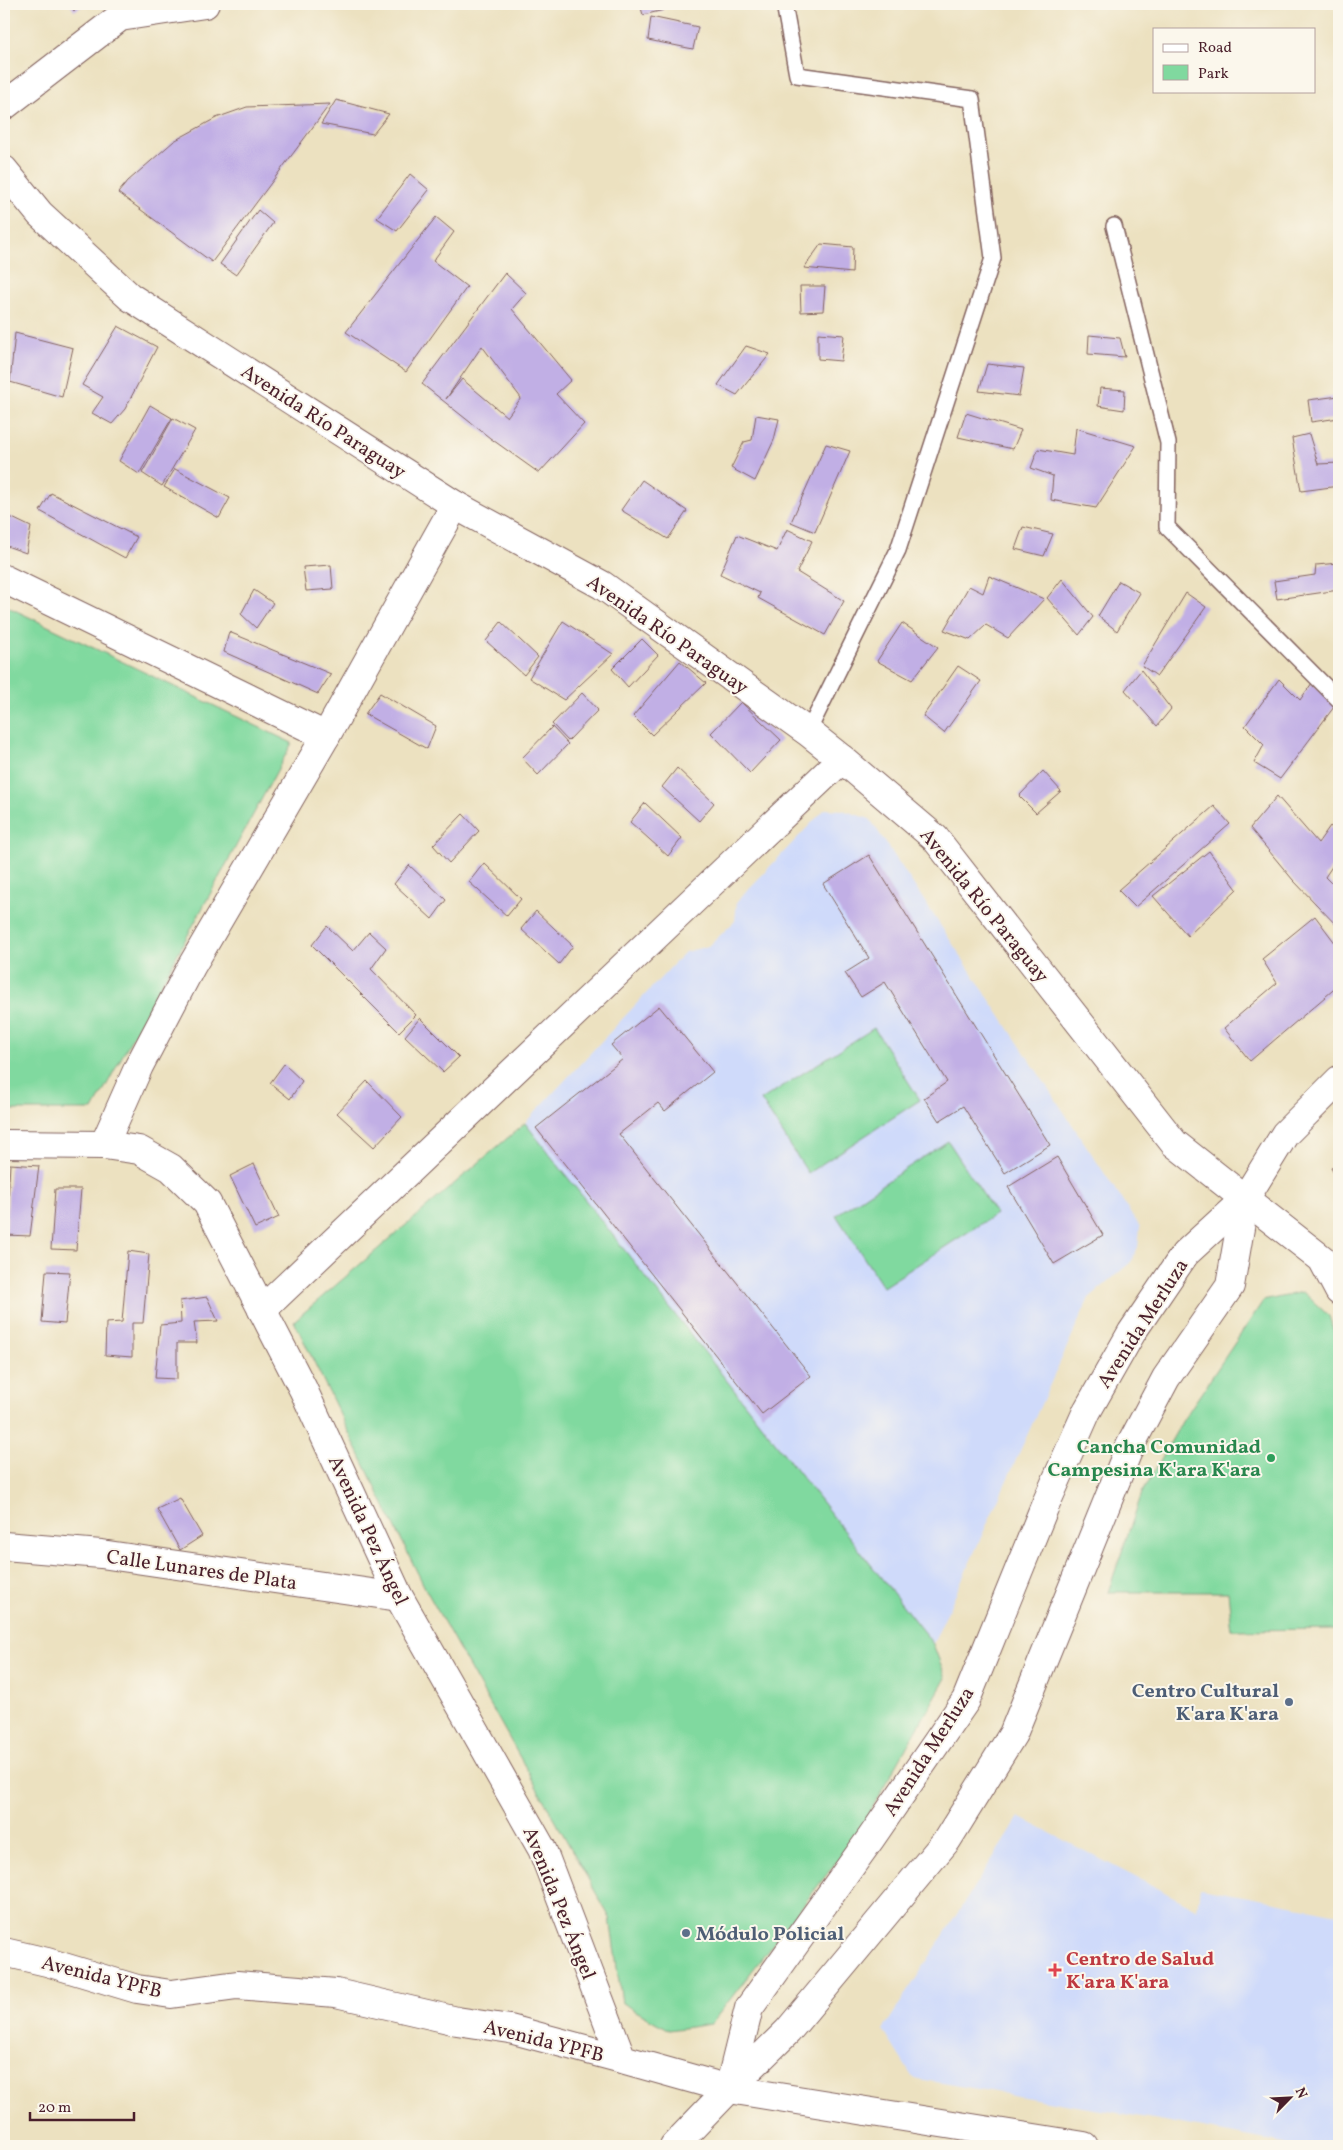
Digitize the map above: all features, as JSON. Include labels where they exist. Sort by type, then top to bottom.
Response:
[{"type":"street","points":[[4,106],[120,18],[205,4]]},
{"type":"street","name":"Avenida Río Paraguay","points":[[4,170],[40,214],[130,297],[455,505],[602,585],[808,732],[842,759],[935,838],[1174,1143],[1322,1259],[1339,1291]]},
{"type":"street","points":[[104,1145],[139,1066],[191,967],[326,736],[455,505]]},
{"type":"street","points":[[4,578],[326,736]]},
{"type":"street","points":[[262,1310],[842,759]]},
{"type":"street","points":[[674,2146],[788,2032],[947,1840],[1013,1734],[1130,1446],[1166,1378],[1230,1286],[1245,1199],[1285,1134],[1339,1080]]},
{"type":"street","name":"Avenida Pez Ángel","points":[[4,1144],[104,1145],[140,1150],[171,1168],[207,1203],[303,1389],[399,1597],[542,1849],[622,2059]]},
{"type":"street","name":"Avenida Merluza","points":[[729,2089],[749,2008],[871,1838],[966,1700],[1044,1508],[1087,1411],[1132,1332],[1186,1254],[1245,1199]]},
{"type":"street","name":"Calle Lunares de Plata","points":[[4,1546],[101,1554],[399,1597]]},
{"type":"street","name":"Avenida YPFB","points":[[4,1952],[154,1992],[171,1994],[238,1985],[336,1993],[456,2021],[510,2029],[729,2089],[1084,2146]]},
{"type":"lane","points":[[784,4],[797,75],[972,99],[993,258],[898,550],[808,732]]},
{"type":"lane","points":[[1114,226],[1168,443],[1167,527],[1339,700]]},
{"type":"shaded area","points":[[825,809],[842,810],[870,819],[1140,1227],[1138,1247],[1131,1262],[1089,1298],[933,1644],[525,1123],[685,952],[709,946],[735,921],[737,901]]},
{"type":"shaded area","name":"Centro de Salud K'ara K'ara","points":[[1019,1817],[1197,1909],[1200,1888],[1339,1914],[1339,2146],[1300,2146],[913,2078],[883,2030]]},
{"type":"green space","points":[[4,605],[292,743],[93,1110],[4,1110]]},
{"type":"green space","points":[[874,1028],[920,1100],[808,1173],[761,1100]]},
{"type":"green space","points":[[525,1123],[933,1644],[946,1678],[855,1838],[711,2024],[669,2030],[622,2003],[610,1918],[426,1590],[294,1321]]},
{"type":"green space","points":[[948,1141],[996,1214],[883,1287],[836,1215]]},
{"type":"green space","points":[[1303,1292],[1329,1316],[1339,1346],[1339,1629],[1232,1630],[1228,1592],[1108,1592],[1142,1493],[1183,1420],[1263,1301]]},
{"type":"building","points":[[70,4],[86,4],[74,11]]},
{"type":"building","points":[[640,4],[662,4],[664,10],[643,15]]},
{"type":"building","points":[[651,17],[698,27],[693,49],[648,40]]},
{"type":"building","points":[[336,100],[389,114],[373,134],[321,124]]},
{"type":"building","points":[[330,104],[212,262],[118,193],[128,181],[174,141],[216,118],[247,107]]},
{"type":"building","points":[[410,174],[429,190],[397,231],[377,218]]},
{"type":"building","points":[[258,210],[273,223],[236,275],[220,264]]},
{"type":"building","points":[[436,217],[454,232],[433,261],[467,287],[406,372],[346,332]]},
{"type":"building","points":[[821,244],[853,247],[852,273],[804,268]]},
{"type":"building","points":[[505,273],[526,293],[512,309],[571,380],[556,394],[584,424],[539,473],[490,438],[422,384]],"holes":[[[482,346],[521,398],[507,417],[462,379],[446,399]]]},
{"type":"building","points":[[800,286],[825,286],[823,311],[801,312]]},
{"type":"building","points":[[118,326],[157,347],[125,409],[112,424],[92,413],[103,397],[82,385]]},
{"type":"building","points":[[15,333],[73,348],[62,397],[10,382]]},
{"type":"building","points":[[818,333],[844,335],[841,361],[818,359]]},
{"type":"building","points":[[1089,335],[1120,338],[1125,357],[1088,354]]},
{"type":"building","points":[[746,346],[770,354],[737,395],[718,385]]},
{"type":"building","points":[[4,358],[7,359],[6,383],[4,382]]},
{"type":"building","points":[[987,364],[1024,368],[1019,396],[979,391]]},
{"type":"building","points":[[1100,388],[1125,390],[1124,410],[1098,406]]},
{"type":"building","points":[[1339,396],[1339,418],[1311,422],[1308,400]]},
{"type":"building","points":[[150,405],[172,418],[139,474],[119,461]]},
{"type":"building","points":[[966,413],[1021,430],[1013,449],[958,437]]},
{"type":"building","points":[[756,415],[779,419],[774,440],[755,481],[731,468],[744,442],[752,440]]},
{"type":"building","points":[[173,418],[195,430],[162,486],[142,473]]},
{"type":"building","points":[[1076,428],[1136,446],[1096,508],[1051,500],[1053,476],[1031,468],[1038,449],[1073,455]]},
{"type":"building","points":[[1309,434],[1318,464],[1339,463],[1339,486],[1301,491],[1292,438]]},
{"type":"building","points":[[826,444],[850,451],[815,532],[791,522]]},
{"type":"building","points":[[175,469],[230,498],[219,518],[164,487]]},
{"type":"building","points":[[642,480],[687,511],[668,539],[621,510]]},
{"type":"building","points":[[51,493],[137,537],[125,558],[40,511]]},
{"type":"building","points":[[4,514],[31,527],[26,553],[4,545]]},
{"type":"building","points":[[1023,527],[1053,534],[1044,556],[1015,549]]},
{"type":"building","points":[[787,529],[812,541],[797,572],[844,601],[825,635],[758,598],[760,593],[720,574],[737,535],[777,551]]},
{"type":"building","points":[[1339,563],[1339,590],[1277,599],[1274,581],[1315,575],[1316,565]]},
{"type":"building","points":[[331,565],[333,589],[306,591],[303,567]]},
{"type":"building","points":[[989,576],[1044,599],[1008,638],[986,625],[970,640],[944,630],[969,586],[983,593]]},
{"type":"building","points":[[1062,579],[1093,617],[1079,635],[1047,598]]},
{"type":"building","points":[[1119,581],[1140,593],[1117,631],[1098,616]]},
{"type":"building","points":[[254,590],[273,603],[256,628],[241,614]]},
{"type":"building","points":[[1186,593],[1206,607],[1157,676],[1142,666]]},
{"type":"building","points":[[563,621],[613,654],[564,700],[529,678]]},
{"type":"building","points":[[501,622],[538,657],[524,675],[486,641]]},
{"type":"building","points":[[902,623],[938,647],[912,680],[877,661]]},
{"type":"building","points":[[229,632],[331,674],[318,694],[224,652]]},
{"type":"building","points":[[642,639],[658,655],[628,687],[612,669]]},
{"type":"building","points":[[680,661],[706,683],[652,735],[633,716]]},
{"type":"building","points":[[958,666],[981,681],[944,733],[923,716]]},
{"type":"building","points":[[1141,670],[1171,709],[1157,726],[1125,690]]},
{"type":"building","points":[[1279,679],[1300,700],[1312,683],[1337,703],[1280,779],[1254,763],[1264,745],[1245,726]]},
{"type":"building","points":[[380,693],[436,726],[427,749],[365,714]]},
{"type":"building","points":[[582,693],[598,710],[568,741],[552,724]]},
{"type":"building","points":[[741,702],[781,740],[750,773],[711,733]]},
{"type":"building","points":[[552,727],[568,744],[538,775],[522,758]]},
{"type":"building","points":[[677,768],[714,803],[699,821],[662,787]]},
{"type":"building","points":[[1043,771],[1061,791],[1036,813],[1019,796]]},
{"type":"building","points":[[1277,796],[1318,843],[1330,826],[1339,833],[1339,856],[1325,877],[1339,891],[1339,928],[1293,880],[1250,828]]},
{"type":"building","points":[[645,803],[682,838],[668,856],[630,822]]},
{"type":"building","points":[[1214,806],[1230,824],[1135,907],[1118,890]]},
{"type":"building","points":[[463,814],[479,831],[449,863],[433,845]]},
{"type":"building","points":[[1209,851],[1237,889],[1188,936],[1153,896]]},
{"type":"building","points":[[869,855],[1050,1145],[1005,1173],[963,1106],[939,1121],[924,1098],[947,1082],[885,982],[861,997],[845,973],[869,958],[823,884]]},
{"type":"building","points":[[484,863],[521,899],[507,916],[469,882]]},
{"type":"building","points":[[409,865],[446,900],[432,919],[394,884]]},
{"type":"building","points":[[536,911],[573,946],[559,964],[521,929]]},
{"type":"building","points":[[1315,916],[1339,948],[1339,985],[1250,1061],[1224,1028],[1277,983],[1262,959]]},
{"type":"building","points":[[327,926],[353,951],[369,932],[386,948],[371,969],[416,1015],[399,1032],[312,945]]},
{"type":"building","points":[[659,1006],[713,1072],[665,1111],[658,1103],[619,1134],[811,1376],[762,1414],[536,1128],[623,1059],[611,1045]]},
{"type":"building","points":[[420,1018],[459,1057],[443,1072],[405,1036]]},
{"type":"building","points":[[284,1064],[302,1081],[290,1099],[270,1083]]},
{"type":"building","points":[[367,1081],[402,1117],[374,1147],[337,1113]]},
{"type":"building","points":[[1057,1157],[1103,1235],[1054,1264],[1008,1187]]},
{"type":"building","points":[[10,1164],[39,1166],[30,1236],[6,1235]]},
{"type":"building","points":[[254,1164],[279,1217],[255,1228],[230,1176]]},
{"type":"building","points":[[1339,1164],[1339,1182],[1331,1168]]},
{"type":"building","points":[[55,1189],[81,1189],[76,1250],[51,1249]]},
{"type":"building","points":[[128,1251],[149,1254],[143,1323],[132,1323],[132,1357],[105,1355],[106,1323],[122,1322]]},
{"type":"building","points":[[46,1271],[70,1272],[65,1324],[42,1322]]},
{"type":"building","points":[[207,1297],[218,1321],[194,1322],[197,1343],[177,1343],[177,1379],[155,1378],[160,1325],[181,1323],[180,1301]]},
{"type":"building","points":[[180,1498],[202,1536],[180,1550],[157,1509]]},
{"type":"place","name":"Cancha Comunidad Campesina K'ara K'ara","points":[[1271,1458]]},
{"type":"place","name":"Centro Cultural K'ara K'ara","points":[[1289,1702]]},
{"type":"place","name":"Módulo Policial","points":[[686,1933]]},
{"type":"place","name":"Centro de Salud K'ara K'ara","points":[[1055,1970]]}]
